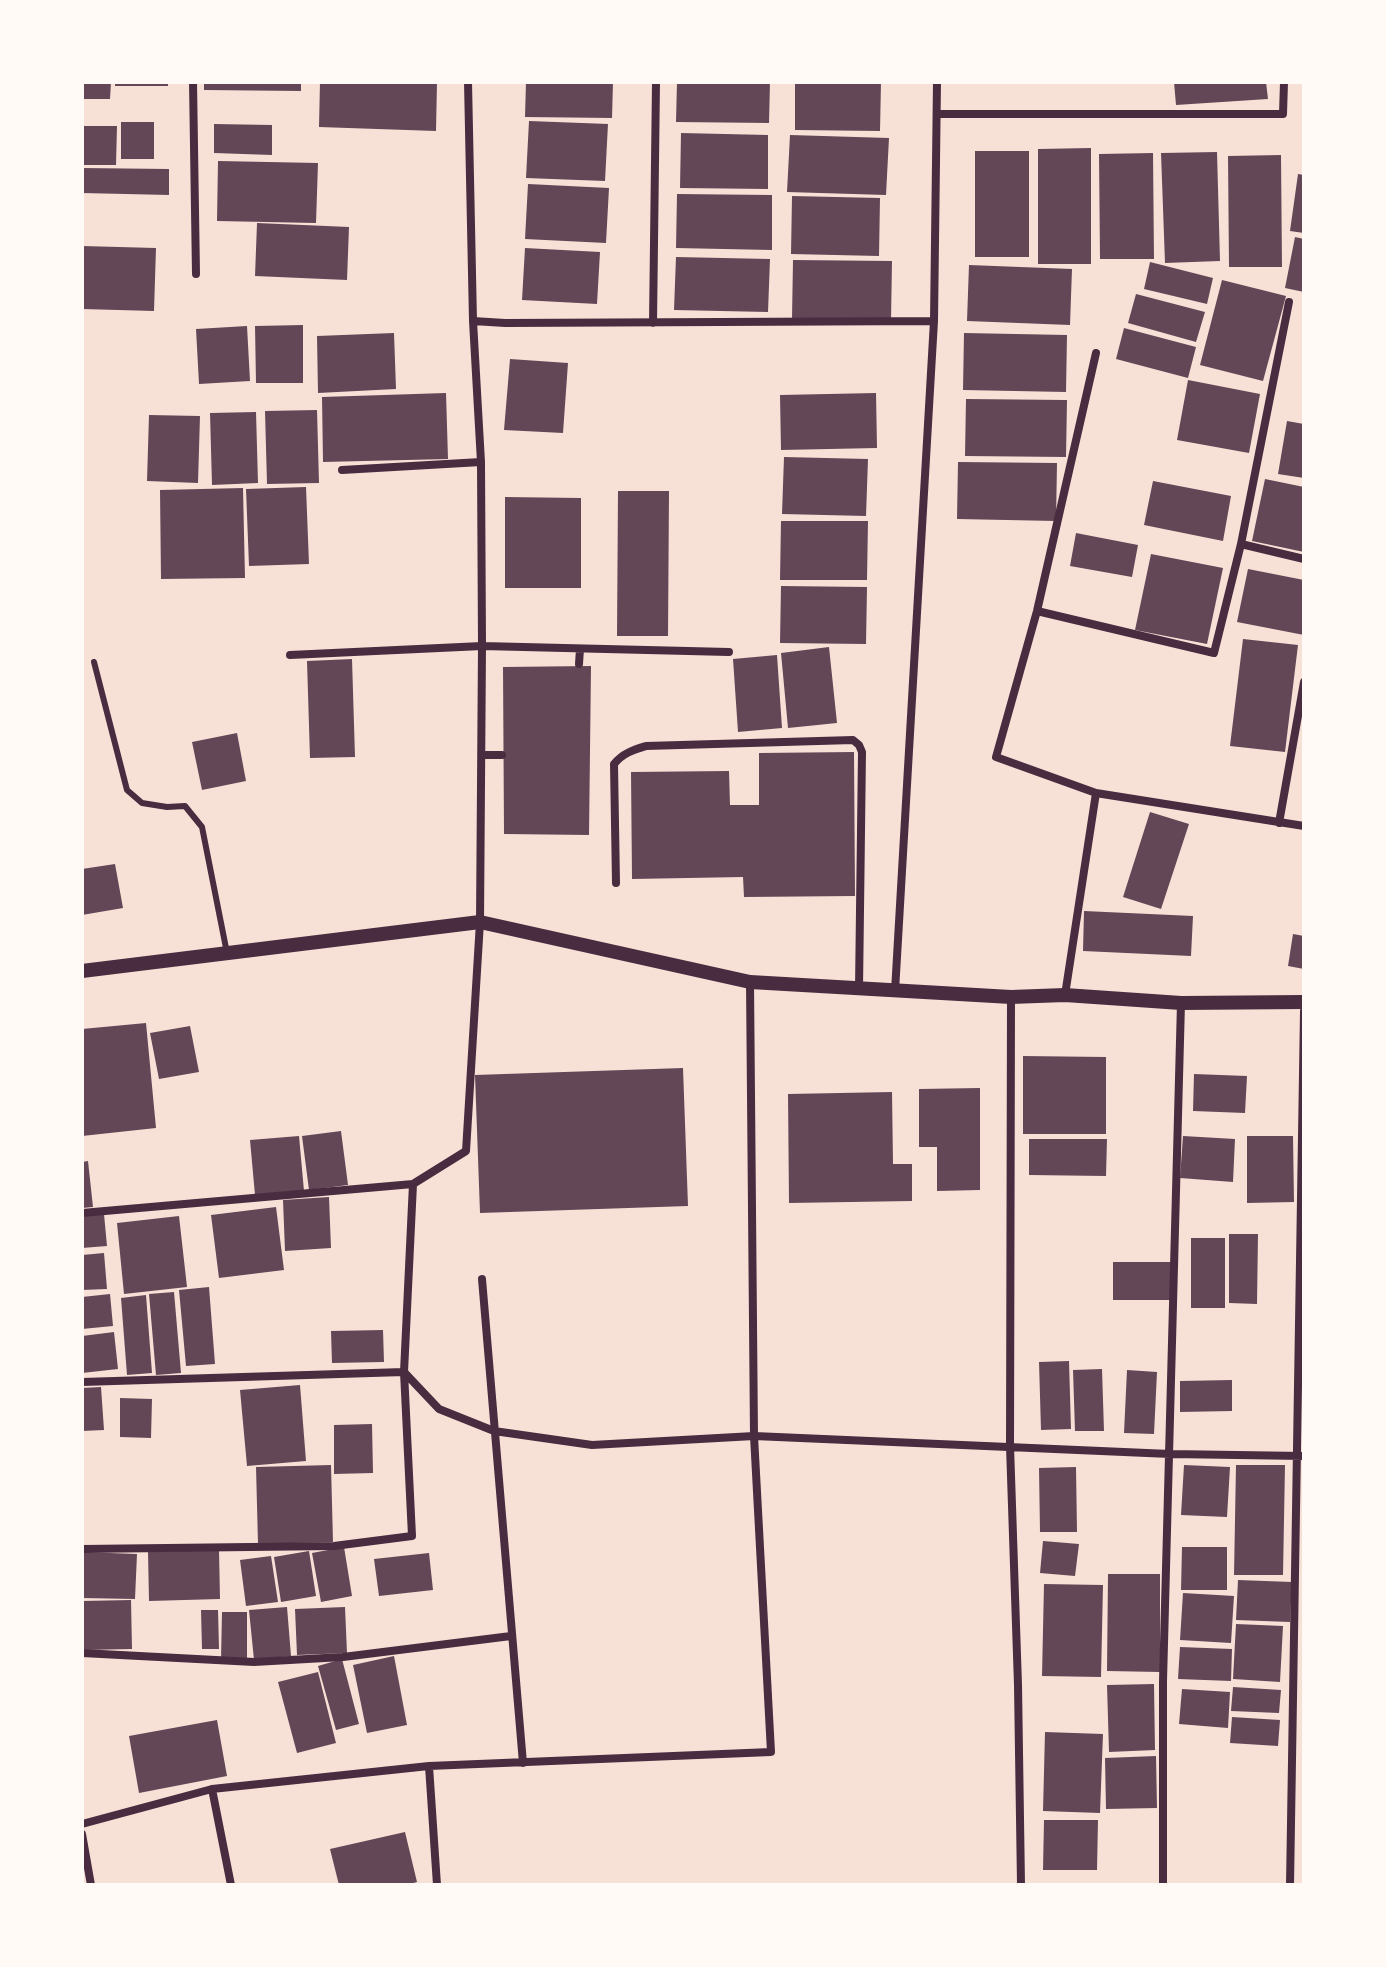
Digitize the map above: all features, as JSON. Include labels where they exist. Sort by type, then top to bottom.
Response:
[{"type":"street","points":[[193,82],[196,274]]},
{"type":"street","points":[[82,1213],[413,1184],[466,1151],[480,922],[482,755],[481,462],[473,321],[468,82]]},
{"type":"street","points":[[653,323],[656,82]]},
{"type":"street","points":[[895,992],[934,321],[937,82]]},
{"type":"street","points":[[937,114],[1283,114],[1284,82]]},
{"type":"street","points":[[1037,611],[1214,653],[1241,544],[1289,302]]},
{"type":"street","points":[[473,321],[934,321]]},
{"type":"street","points":[[1096,353],[1037,611],[996,757],[1096,793],[1304,826]]},
{"type":"street","points":[[342,470],[481,462]]},
{"type":"street","points":[[1241,544],[1304,559]]},
{"type":"street","points":[[290,655],[482,646],[729,652]]},
{"type":"street","points":[[579,664],[580,649]]},
{"type":"street","points":[[1279,823],[1304,682]]},
{"type":"street","points":[[616,883],[614,764],[621,756],[646,746],[853,740],[862,752],[859,989]]},
{"type":"street","points":[[482,755],[502,755]]},
{"type":"street","points":[[1065,995],[1096,793]]},
{"type":"street","points":[[82,971],[480,922],[750,982],[1011,997],[1065,995],[1181,1003],[1304,1002]]},
{"type":"street","points":[[82,1824],[212,1789],[429,1766],[771,1752],[754,1436],[750,982]]},
{"type":"street","points":[[1011,997],[1010,1446],[1021,1885]]},
{"type":"street","points":[[1163,1885],[1163,1681],[1181,1003]]},
{"type":"street","points":[[1290,1885],[1301,1456],[1304,1011]]},
{"type":"street","points":[[82,1549],[334,1546],[412,1536],[404,1372],[413,1184]]},
{"type":"street","points":[[482,1279],[523,1763]]},
{"type":"street","points":[[82,1382],[404,1372],[439,1409],[494,1431],[592,1445],[754,1436],[1170,1454],[1301,1456]]},
{"type":"street","points":[[82,1653],[254,1662],[343,1657],[511,1636]]},
{"type":"street","points":[[429,1766],[437,1885]]},
{"type":"street","points":[[212,1789],[231,1885]]},
{"type":"street","points":[[82,1834],[91,1885]]},
{"type":"lane","points":[[94,662],[127,790],[142,803],[185,806],[202,827],[227,953]]},
{"type":"building","points":[[82,82],[111,82],[110,99],[82,99]]},
{"type":"building","points":[[115,82],[168,82],[168,86],[115,86]]},
{"type":"building","points":[[204,82],[301,82],[301,91],[204,90]]},
{"type":"building","points":[[320,82],[437,82],[436,131],[319,127]]},
{"type":"building","points":[[526,82],[613,82],[612,118],[525,117]]},
{"type":"building","points":[[677,82],[770,82],[769,123],[676,122]]},
{"type":"building","points":[[795,82],[881,82],[880,131],[795,130]]},
{"type":"building","points":[[1174,82],[1266,82],[1268,99],[1176,105]]},
{"type":"building","points":[[529,121],[608,124],[605,181],[526,178]]},
{"type":"building","points":[[121,122],[154,122],[154,159],[121,159]]},
{"type":"building","points":[[214,124],[272,125],[272,155],[214,153]]},
{"type":"building","points":[[82,126],[117,126],[116,165],[82,165]]},
{"type":"building","points":[[681,133],[768,135],[768,189],[680,188]]},
{"type":"building","points":[[790,135],[889,138],[886,195],[787,192]]},
{"type":"building","points":[[1091,148],[1091,264],[1038,264],[1038,149]]},
{"type":"building","points":[[975,151],[1029,151],[1029,257],[975,257]]},
{"type":"building","points":[[1217,152],[1220,261],[1165,263],[1161,153]]},
{"type":"building","points":[[1153,153],[1154,259],[1100,259],[1099,154]]},
{"type":"building","points":[[1281,155],[1282,267],[1229,267],[1228,156]]},
{"type":"building","points":[[218,161],[318,163],[316,223],[217,221]]},
{"type":"building","points":[[82,168],[169,169],[169,195],[82,193]]},
{"type":"building","points":[[1298,174],[1304,175],[1304,233],[1290,231]]},
{"type":"building","points":[[528,184],[609,188],[606,243],[525,239]]},
{"type":"building","points":[[677,194],[772,195],[772,250],[676,248]]},
{"type":"building","points":[[792,196],[880,198],[879,256],[791,254]]},
{"type":"building","points":[[257,223],[349,227],[347,280],[255,276]]},
{"type":"building","points":[[1295,237],[1304,239],[1304,292],[1285,288]]},
{"type":"building","points":[[82,246],[156,248],[154,311],[82,309]]},
{"type":"building","points":[[525,248],[600,252],[597,304],[522,300]]},
{"type":"building","points":[[676,257],[770,259],[768,312],[674,310]]},
{"type":"building","points":[[793,260],[892,261],[891,320],[792,318]]},
{"type":"building","points":[[1150,262],[1213,278],[1207,304],[1144,289]]},
{"type":"building","points":[[969,265],[1072,269],[1070,325],[967,321]]},
{"type":"building","points":[[1222,280],[1286,296],[1263,381],[1200,365]]},
{"type":"building","points":[[1136,294],[1205,312],[1196,342],[1128,323]]},
{"type":"building","points":[[303,325],[303,383],[256,383],[255,326]]},
{"type":"building","points":[[247,326],[250,381],[199,384],[196,329]]},
{"type":"building","points":[[1124,328],[1196,347],[1188,378],[1116,359]]},
{"type":"building","points":[[394,333],[396,389],[318,393],[317,336]]},
{"type":"building","points":[[964,333],[1067,335],[1066,392],[963,390]]},
{"type":"building","points":[[510,359],[568,363],[563,433],[504,430]]},
{"type":"building","points":[[1188,380],[1260,394],[1249,453],[1177,440]]},
{"type":"building","points":[[446,393],[448,459],[323,462],[322,397]]},
{"type":"building","points":[[876,393],[877,448],[781,450],[780,395]]},
{"type":"building","points":[[966,399],[1067,400],[1066,457],[965,456]]},
{"type":"building","points":[[317,410],[319,483],[267,484],[265,411]]},
{"type":"building","points":[[256,412],[258,483],[212,485],[210,413]]},
{"type":"building","points":[[149,415],[200,416],[198,483],[147,481]]},
{"type":"building","points":[[1287,421],[1304,424],[1304,478],[1278,474]]},
{"type":"building","points":[[784,457],[868,459],[866,516],[782,514]]},
{"type":"building","points":[[958,462],[1057,463],[1056,521],[957,519]]},
{"type":"building","points":[[1265,479],[1304,487],[1304,552],[1252,541]]},
{"type":"building","points":[[1153,481],[1231,496],[1223,541],[1144,525]]},
{"type":"building","points":[[306,487],[309,564],[249,566],[246,489]]},
{"type":"building","points":[[243,488],[245,578],[161,579],[160,490]]},
{"type":"building","points":[[618,491],[669,491],[668,636],[617,636]]},
{"type":"building","points":[[505,497],[581,498],[581,588],[505,588]]},
{"type":"building","points":[[781,521],[868,521],[867,580],[780,580]]},
{"type":"building","points":[[1076,533],[1138,545],[1132,577],[1070,566]]},
{"type":"building","points":[[1151,554],[1223,568],[1207,644],[1135,630]]},
{"type":"building","points":[[1248,569],[1304,580],[1304,635],[1237,622]]},
{"type":"building","points":[[781,586],[867,587],[866,644],[780,643]]},
{"type":"building","points":[[1243,639],[1298,645],[1285,752],[1230,746]]},
{"type":"building","points":[[829,647],[837,723],[788,728],[781,653]]},
{"type":"building","points":[[777,655],[782,728],[738,732],[733,659]]},
{"type":"building","points":[[352,659],[355,757],[310,758],[307,661]]},
{"type":"building","points":[[591,666],[589,835],[504,834],[503,667]]},
{"type":"building","points":[[237,733],[246,781],[202,790],[192,742]]},
{"type":"building","points":[[854,752],[855,896],[744,897],[743,877],[632,879],[631,772],[729,771],[730,805],[759,805],[759,753]]},
{"type":"building","points":[[1150,812],[1189,824],[1161,909],[1123,897]]},
{"type":"building","points":[[115,864],[123,908],[82,915],[82,869]]},
{"type":"building","points":[[1084,911],[1193,916],[1191,956],[1083,951]]},
{"type":"building","points":[[1293,934],[1304,936],[1304,969],[1288,966]]},
{"type":"building","points":[[146,1023],[156,1128],[82,1136],[82,1029]]},
{"type":"building","points":[[190,1026],[199,1072],[159,1079],[150,1033]]},
{"type":"building","points":[[1023,1056],[1106,1057],[1106,1134],[1023,1134]]},
{"type":"building","points":[[683,1068],[688,1206],[480,1213],[475,1075]]},
{"type":"building","points":[[1194,1074],[1247,1076],[1245,1113],[1193,1111]]},
{"type":"building","points":[[980,1088],[980,1190],[937,1191],[937,1147],[919,1147],[919,1089]]},
{"type":"building","points":[[892,1092],[893,1164],[912,1164],[912,1201],[789,1203],[788,1094]]},
{"type":"building","points":[[341,1131],[348,1185],[309,1190],[302,1136]]},
{"type":"building","points":[[299,1136],[304,1191],[255,1195],[250,1140]]},
{"type":"building","points":[[1183,1136],[1235,1139],[1233,1182],[1180,1178]]},
{"type":"building","points":[[1247,1136],[1293,1136],[1294,1202],[1247,1203]]},
{"type":"building","points":[[1029,1139],[1107,1139],[1106,1176],[1029,1175]]},
{"type":"building","points":[[88,1161],[93,1207],[82,1208],[82,1162]]},
{"type":"building","points":[[329,1197],[331,1248],[285,1251],[283,1200]]},
{"type":"building","points":[[276,1207],[284,1270],[219,1278],[211,1215]]},
{"type":"building","points":[[104,1214],[107,1246],[82,1248],[82,1216]]},
{"type":"building","points":[[179,1216],[187,1287],[124,1294],[117,1223]]},
{"type":"building","points":[[1229,1234],[1258,1234],[1257,1304],[1229,1303]]},
{"type":"building","points":[[1191,1238],[1225,1238],[1225,1308],[1191,1308]]},
{"type":"building","points":[[104,1253],[107,1289],[82,1290],[82,1255]]},
{"type":"building","points":[[1113,1262],[1171,1262],[1171,1300],[1113,1300]]},
{"type":"building","points":[[209,1287],[215,1364],[186,1366],[179,1290]]},
{"type":"building","points":[[174,1292],[181,1373],[156,1375],[149,1294]]},
{"type":"building","points":[[110,1294],[113,1326],[82,1329],[82,1297]]},
{"type":"building","points":[[146,1295],[152,1373],[127,1375],[121,1298]]},
{"type":"building","points":[[383,1330],[384,1362],[332,1363],[331,1331]]},
{"type":"building","points":[[114,1332],[118,1369],[82,1373],[82,1336]]},
{"type":"building","points":[[1069,1361],[1071,1429],[1041,1430],[1039,1362]]},
{"type":"building","points":[[1102,1369],[1104,1431],[1075,1431],[1073,1370]]},
{"type":"building","points":[[1127,1370],[1157,1372],[1154,1434],[1124,1433]]},
{"type":"building","points":[[1232,1380],[1232,1411],[1180,1412],[1180,1381]]},
{"type":"building","points":[[300,1385],[306,1461],[247,1466],[240,1390]]},
{"type":"building","points":[[101,1387],[104,1430],[82,1431],[82,1388]]},
{"type":"building","points":[[120,1398],[152,1399],[151,1438],[120,1437]]},
{"type":"building","points":[[372,1424],[373,1473],[334,1474],[334,1425]]},
{"type":"building","points":[[331,1465],[333,1542],[258,1544],[256,1467]]},
{"type":"building","points":[[1184,1465],[1230,1467],[1227,1517],[1181,1515]]},
{"type":"building","points":[[1236,1465],[1285,1465],[1283,1575],[1234,1575]]},
{"type":"building","points":[[1076,1467],[1077,1532],[1040,1532],[1039,1468]]},
{"type":"building","points":[[1043,1541],[1079,1544],[1075,1576],[1040,1573]]},
{"type":"building","points":[[344,1547],[352,1596],[321,1602],[312,1553]]},
{"type":"building","points":[[1182,1547],[1227,1547],[1227,1590],[1181,1590]]},
{"type":"building","points":[[219,1550],[220,1599],[149,1601],[148,1552]]},
{"type":"building","points":[[309,1551],[316,1596],[281,1602],[274,1557]]},
{"type":"building","points":[[82,1552],[137,1554],[135,1599],[82,1598]]},
{"type":"building","points":[[429,1553],[433,1590],[379,1596],[374,1559]]},
{"type":"building","points":[[271,1556],[278,1602],[246,1606],[240,1560]]},
{"type":"building","points":[[1108,1574],[1160,1574],[1160,1672],[1107,1671]]},
{"type":"building","points":[[1238,1580],[1292,1582],[1290,1622],[1236,1620]]},
{"type":"building","points":[[1044,1584],[1103,1585],[1101,1677],[1042,1676]]},
{"type":"building","points":[[1183,1593],[1234,1596],[1231,1643],[1180,1640]]},
{"type":"building","points":[[131,1600],[132,1649],[82,1650],[82,1601]]},
{"type":"building","points":[[287,1607],[291,1656],[254,1660],[249,1610]]},
{"type":"building","points":[[345,1607],[347,1653],[297,1655],[295,1609]]},
{"type":"building","points":[[201,1610],[218,1610],[219,1649],[202,1649]]},
{"type":"building","points":[[222,1612],[247,1612],[247,1660],[221,1660]]},
{"type":"building","points":[[1236,1624],[1283,1626],[1280,1682],[1233,1679]]},
{"type":"building","points":[[1180,1647],[1232,1649],[1231,1681],[1178,1679]]},
{"type":"building","points":[[394,1656],[407,1725],[367,1733],[353,1665]]},
{"type":"building","points":[[342,1659],[359,1724],[336,1730],[318,1666]]},
{"type":"building","points":[[318,1672],[336,1743],[297,1753],[278,1682]]},
{"type":"building","points":[[1154,1684],[1155,1750],[1109,1752],[1107,1685]]},
{"type":"building","points":[[1233,1687],[1281,1690],[1279,1713],[1231,1711]]},
{"type":"building","points":[[1182,1689],[1230,1692],[1228,1728],[1179,1724]]},
{"type":"building","points":[[1232,1717],[1280,1720],[1278,1746],[1230,1743]]},
{"type":"building","points":[[217,1720],[227,1776],[139,1793],[129,1736]]},
{"type":"building","points":[[1045,1732],[1103,1734],[1100,1813],[1043,1811]]},
{"type":"building","points":[[1156,1756],[1157,1808],[1106,1809],[1105,1758]]},
{"type":"building","points":[[1044,1820],[1098,1820],[1097,1870],[1043,1870]]},
{"type":"building","points":[[405,1832],[417,1882],[407,1885],[339,1885],[330,1849]]}]
